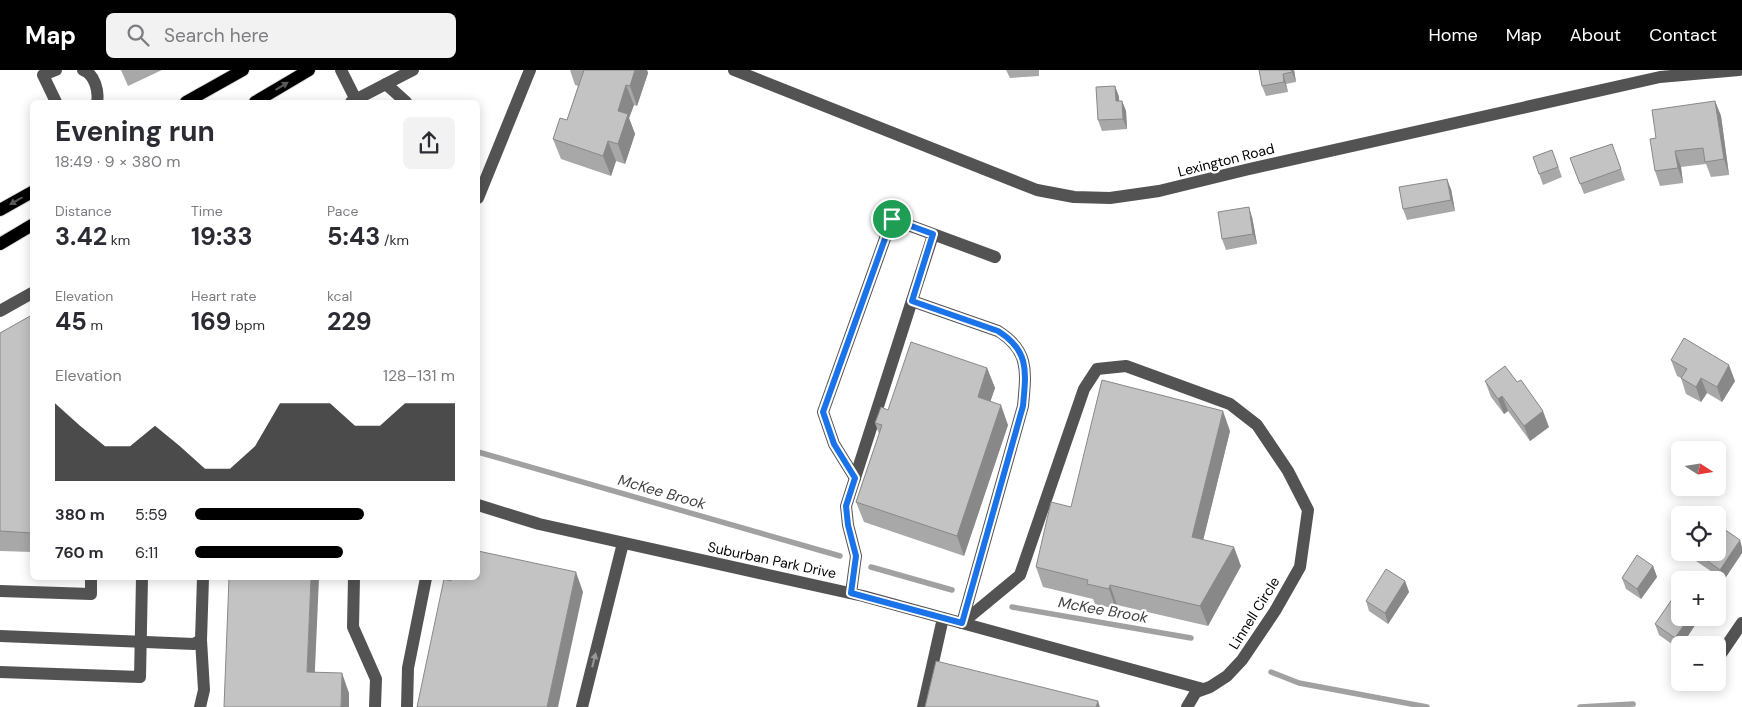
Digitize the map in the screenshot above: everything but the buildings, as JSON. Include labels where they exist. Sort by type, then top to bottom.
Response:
[{"type":"main road","points":[[190,100],[243,70]]},
{"type":"main road","points":[[258,100],[309,70]]},
{"type":"main road","points":[[0,210],[30,193]]},
{"type":"main road","points":[[0,244],[30,226]]},
{"type":"street","points":[[55,100],[43,75],[56,70]]},
{"type":"street","points":[[83,70],[87,71],[96,83],[97,100]]},
{"type":"street","points":[[341,70],[354,100]]},
{"type":"street","points":[[358,100],[413,70]]},
{"type":"street","points":[[480,186],[482,173],[530,70]]},
{"type":"street","name":"Lexington Road","points":[[734,70],[1037,190],[1074,197],[1110,198],[1159,191],[1659,73],[1739,70]]},
{"type":"street","points":[[386,84],[404,100]]},
{"type":"street","points":[[855,478],[834,444],[823,412],[892,219],[995,256]]},
{"type":"street","points":[[851,593],[856,556],[848,525],[846,506],[933,234]]},
{"type":"street","points":[[0,311],[30,294]]},
{"type":"street","points":[[912,301],[998,331],[1011,339],[1019,350],[1025,369],[1023,406],[962,623]]},
{"type":"street","name":"Linnell Circle","points":[[962,623],[1020,574],[1084,389],[1097,370],[1126,366],[1230,404],[1257,425],[1288,470],[1308,510],[1300,567],[1275,611],[1242,660],[1227,676],[1196,692],[1186,707]]},
{"type":"street","name":"Suburban Park Drive","points":[[480,506],[539,524],[851,593],[1203,689]]},
{"type":"street","points":[[582,707],[623,543]]},
{"type":"street","points":[[0,591],[91,594],[91,580]]},
{"type":"street","points":[[0,672],[140,677],[142,580]]},
{"type":"street","points":[[200,707],[204,690],[201,640],[203,580]]},
{"type":"street","points":[[354,580],[353,627],[376,679],[375,707]]},
{"type":"street","points":[[407,707],[408,668],[426,580]]},
{"type":"street","points":[[923,707],[943,618]]},
{"type":"street","points":[[1726,646],[1742,623]]},
{"type":"street","points":[[0,636],[194,644],[201,640]]},
{"type":"waterway","name":"McKee Brook","points":[[480,453],[840,556]]},
{"type":"waterway","name":"McKee Brook","points":[[871,567],[952,590]]},
{"type":"waterway","name":"McKee Brook","points":[[1012,607],[1191,638]]},
{"type":"waterway","name":"McKee Brook","points":[[1271,672],[1299,683],[1427,707]]},
{"type":"waterway","name":"McKee Brook","points":[[1580,707],[1633,704]]},
{"type":"route","points":[[892,219],[933,234],[912,301],[998,331],[1011,339],[1019,350],[1025,369],[1023,406],[962,623],[851,593],[856,556],[848,525],[846,506],[855,478],[834,444],[823,412],[892,219]]}]
